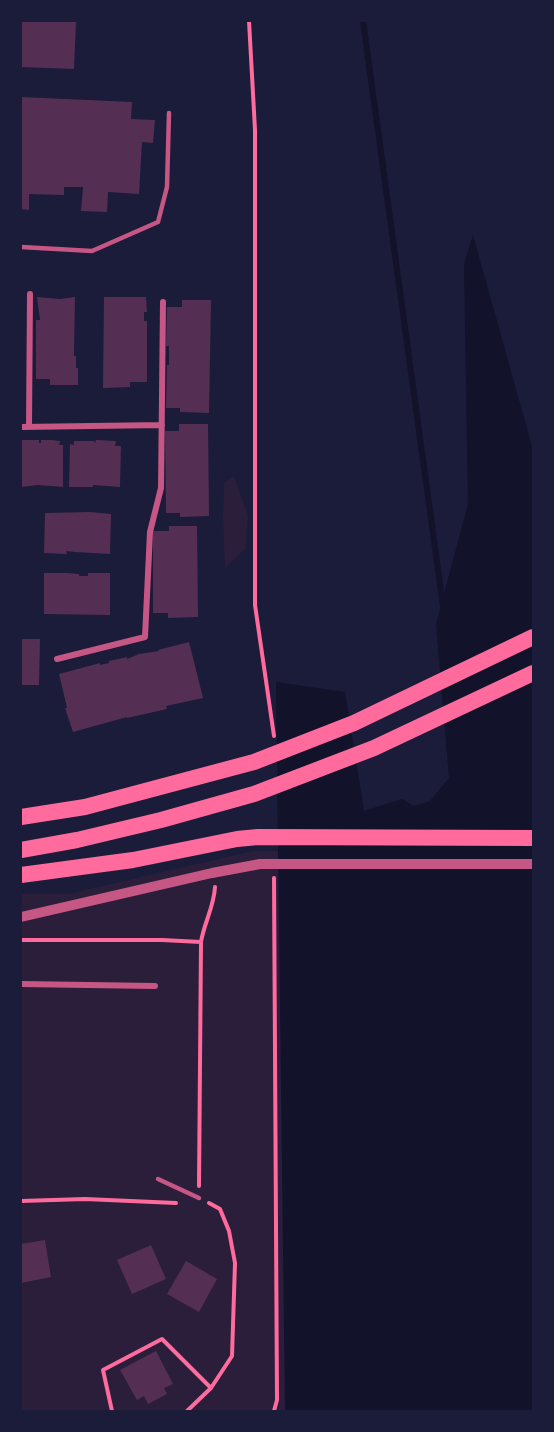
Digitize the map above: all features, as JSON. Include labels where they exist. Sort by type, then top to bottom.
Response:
[{"type":"highway","points":[[463,672],[533,631]]},
{"type":"highway","points":[[21,817],[85,807],[254,762],[354,723],[533,637]]},
{"type":"highway","points":[[21,850],[151,823],[254,794],[374,748],[533,673]]},
{"type":"highway","points":[[21,875],[133,860],[237,839],[258,837],[533,838]]},
{"type":"street","points":[[29,427],[30,294]]},
{"type":"street","points":[[57,659],[145,637],[150,532],[161,488],[163,302]]},
{"type":"street","points":[[21,427],[162,424]]},
{"type":"street","points":[[21,917],[260,864],[533,864]]},
{"type":"street","points":[[21,984],[155,986]]},
{"type":"lane","points":[[21,247],[92,251],[158,222],[167,188],[169,113]]},
{"type":"lane","points":[[158,1179],[199,1198]]},
{"type":"path","points":[[249,21],[255,130],[255,605],[274,746]]},
{"type":"path","points":[[21,1201],[85,1198],[199,1204],[201,942],[215,894],[212,873]]},
{"type":"path","points":[[274,873],[277,1400],[274,1411]]},
{"type":"path","points":[[21,940],[201,942]]},
{"type":"path","points":[[187,1411],[211,1388],[232,1356],[235,1263],[229,1231],[220,1209],[199,1198]]},
{"type":"path","points":[[112,1411],[103,1370],[162,1339],[211,1388]]},
{"type":"shaded area","points":[[473,235],[533,450],[533,1411],[285,1411],[276,682],[345,692],[364,811],[402,799],[414,806],[430,801],[449,778],[436,624],[468,504],[464,264]]},
{"type":"shaded area","points":[[234,476],[248,516],[245,549],[225,568],[224,483]]},
{"type":"shaded area","points":[[253,851],[533,852],[533,1411],[21,1411],[21,894],[68,894]]},
{"type":"building","points":[[21,21],[76,21],[74,69],[21,67]]},
{"type":"building","points":[[21,97],[132,102],[131,119],[155,120],[153,143],[142,142],[139,194],[108,192],[107,212],[81,211],[83,187],[64,187],[64,195],[29,194],[29,210],[21,209]]},
{"type":"building","points":[[37,297],[60,299],[75,297],[74,356],[76,356],[76,368],[78,368],[78,385],[50,385],[50,379],[36,379],[36,320],[40,320]]},
{"type":"building","points":[[104,297],[146,297],[147,312],[144,312],[144,321],[147,321],[147,382],[130,382],[130,387],[103,388]]},
{"type":"building","points":[[182,300],[211,300],[209,413],[180,412],[180,408],[166,408],[167,365],[169,365],[169,346],[166,346],[167,307],[182,307]]},
{"type":"building","points":[[179,424],[208,424],[209,516],[180,517],[180,513],[166,513],[165,431],[179,431]]},
{"type":"building","points":[[21,440],[39,440],[39,443],[41,440],[60,441],[59,445],[63,445],[63,487],[38,485],[21,487]]},
{"type":"building","points":[[96,440],[116,441],[115,446],[121,446],[120,487],[93,485],[93,487],[69,487],[70,444],[74,445],[74,441],[94,441],[95,443]]},
{"type":"building","points":[[45,513],[111,514],[110,554],[66,551],[67,554],[44,553]]},
{"type":"building","points":[[169,526],[197,526],[198,617],[168,618],[168,613],[153,613],[153,531],[169,531]]},
{"type":"building","points":[[44,573],[88,576],[88,573],[110,573],[110,615],[44,614]]},
{"type":"building","points":[[21,639],[40,639],[39,685],[21,685]]},
{"type":"building","points":[[189,642],[203,698],[73,732],[65,708],[67,708],[59,674]]},
{"type":"building","points":[[45,1240],[51,1277],[21,1283],[21,1244]]},
{"type":"building","points":[[151,1245],[166,1279],[132,1294],[117,1260]]},
{"type":"building","points":[[186,1261],[217,1279],[199,1312],[167,1294]]},
{"type":"building","points":[[156,1351],[173,1384],[164,1388],[167,1394],[148,1404],[144,1396],[137,1400],[120,1370]]},
{"type":"waterway","points":[[363,21],[443,606]]}]
